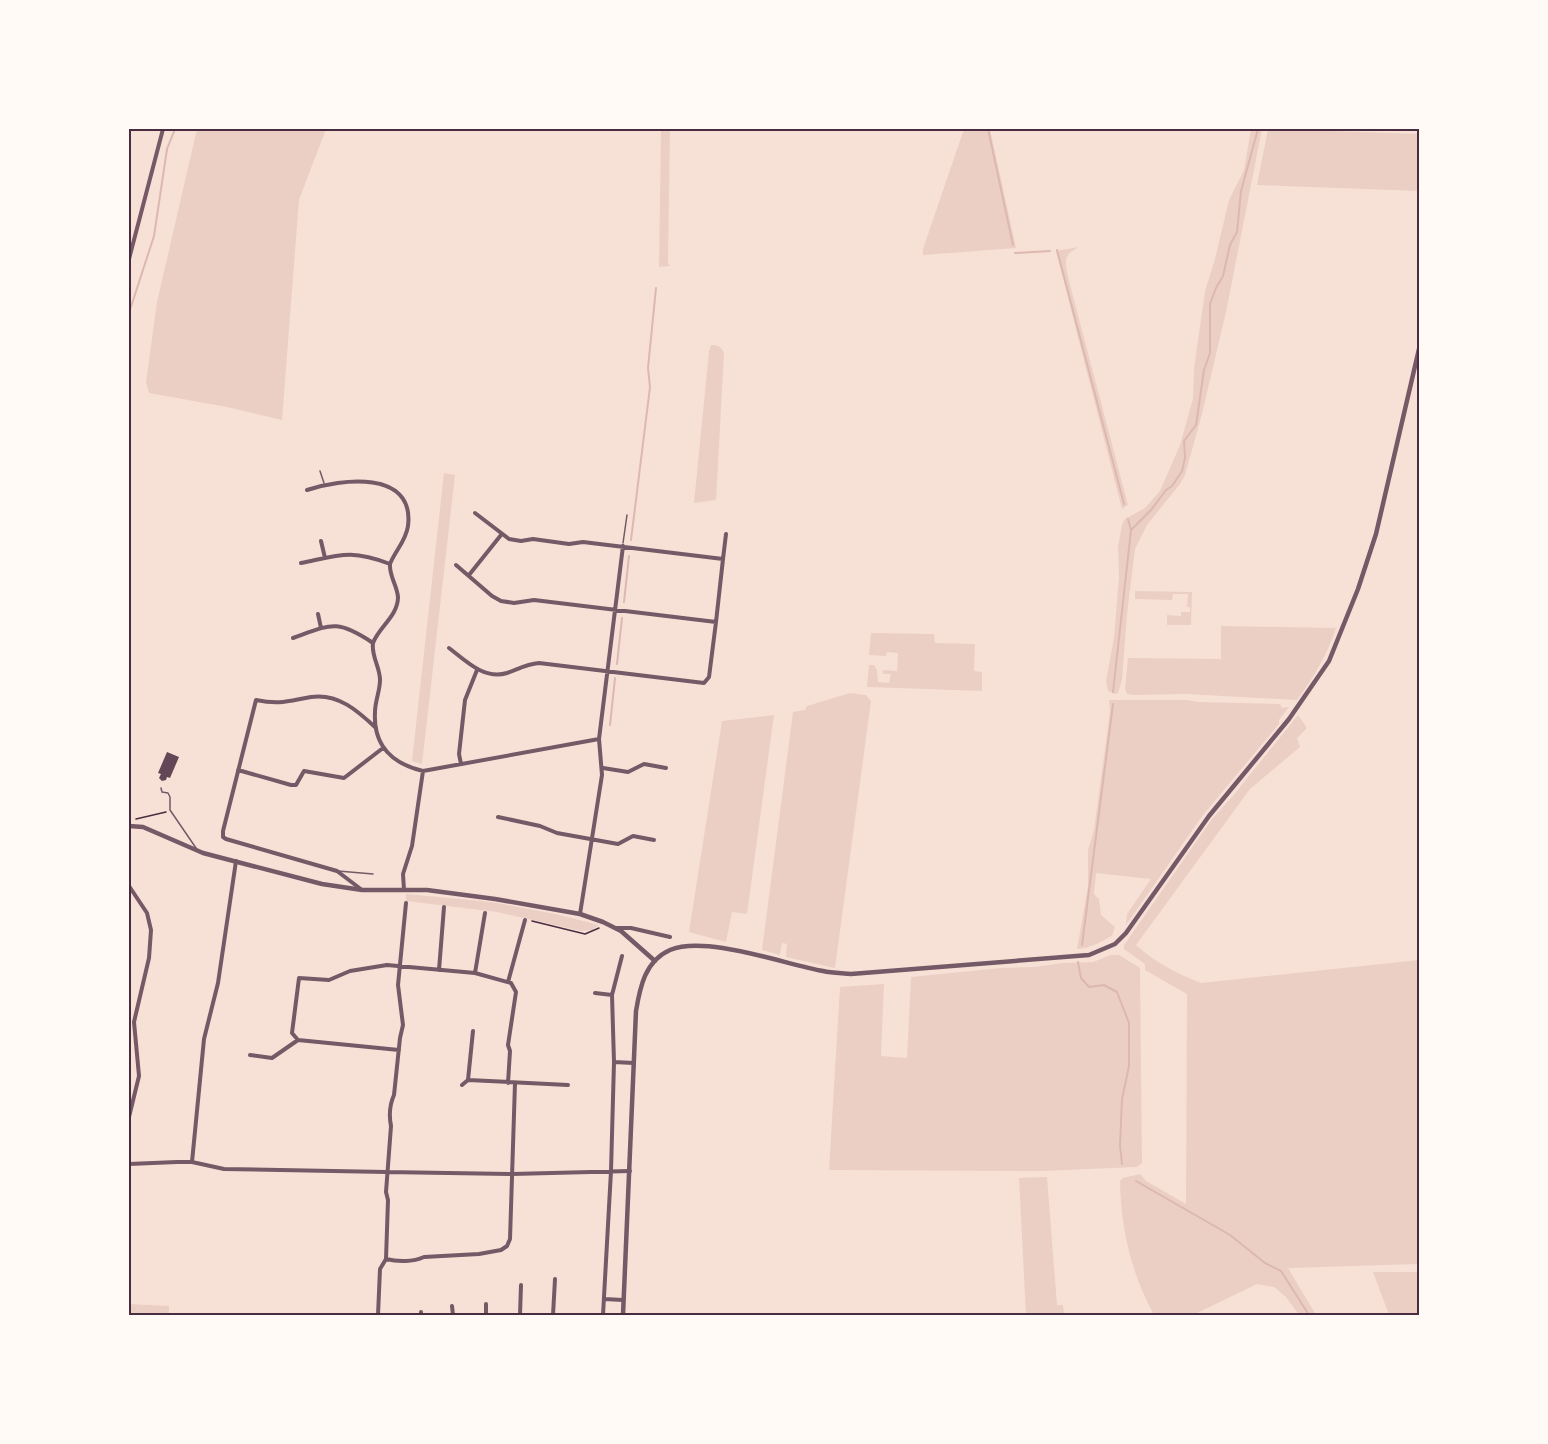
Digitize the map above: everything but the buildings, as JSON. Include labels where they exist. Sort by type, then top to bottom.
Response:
[{"type":"street","points":[[129,259],[163,129]]},
{"type":"street","points":[[622,1315],[636,1011],[639,988],[648,969],[669,951],[701,946],[720,948],[826,972],[850,974],[1089,955],[1115,944],[1126,933],[1209,816],[1296,711],[1329,661],[1358,589],[1376,534],[1419,349]]},
{"type":"street","points":[[307,490],[324,484],[354,481],[376,482],[394,490],[406,507],[408,526],[406,535],[390,564],[390,571],[398,594],[397,604],[372,643],[380,678],[375,714],[378,739],[383,748],[399,763],[423,771],[599,739]]},
{"type":"street","points":[[476,513],[501,535],[515,540],[623,546],[723,559]]},
{"type":"street","points":[[449,648],[477,670],[494,674],[506,674],[522,666],[539,663],[704,683],[709,677],[726,534]]},
{"type":"street","points":[[469,575],[501,535]]},
{"type":"street","points":[[321,541],[325,558]]},
{"type":"street","points":[[580,914],[603,768],[599,739],[623,546]]},
{"type":"street","points":[[301,563],[357,554],[390,564]]},
{"type":"street","points":[[456,565],[492,596],[505,603],[534,600],[716,622]]},
{"type":"street","points":[[318,614],[321,628]]},
{"type":"street","points":[[293,638],[331,625],[348,628],[372,643]]},
{"type":"street","points":[[461,764],[459,754],[465,699],[477,670]]},
{"type":"street","points":[[362,890],[337,871],[223,837],[223,831],[256,700],[279,704],[320,696],[336,699],[355,709],[376,728]]},
{"type":"street","points":[[238,772],[296,785],[304,771],[345,778],[383,748]]},
{"type":"street","points":[[603,768],[627,772],[644,764],[666,768]]},
{"type":"street","points":[[404,890],[403,874],[412,846],[423,771]]},
{"type":"street","points":[[498,817],[540,826],[557,833],[618,844],[633,836],[654,840]]},
{"type":"street","points":[[129,826],[143,827],[198,851],[308,881],[362,890],[427,890],[580,914],[616,928],[655,961]]},
{"type":"street","points":[[192,1162],[204,1039],[218,983],[236,860]]},
{"type":"street","points":[[129,886],[147,912],[151,930],[148,958],[134,1022],[139,1076],[129,1117]]},
{"type":"street","points":[[378,1315],[380,1269],[387,1259],[386,1172],[390,1120],[403,1025],[398,986],[406,903]]},
{"type":"street","points":[[439,970],[444,907]]},
{"type":"street","points":[[475,973],[485,913]]},
{"type":"street","points":[[508,982],[525,920]]},
{"type":"street","points":[[616,928],[631,928],[670,937]]},
{"type":"street","points":[[603,1315],[611,1171],[614,1062],[612,995],[622,956]]},
{"type":"street","points":[[298,1040],[292,1033],[299,978],[329,981],[350,971],[380,965],[475,973],[514,984],[516,992],[508,1045],[510,1051],[508,1083]]},
{"type":"street","points":[[596,993],[612,995]]},
{"type":"street","points":[[468,1080],[473,1031]]},
{"type":"street","points":[[250,1055],[272,1058],[298,1040],[399,1050]]},
{"type":"street","points":[[614,1062],[634,1063]]},
{"type":"street","points":[[462,1085],[468,1080],[568,1085]]},
{"type":"street","points":[[387,1259],[418,1260],[435,1256],[479,1254],[505,1248],[510,1239],[515,1083]]},
{"type":"street","points":[[129,1164],[192,1162],[224,1169],[512,1174],[630,1171]]},
{"type":"street","points":[[553,1315],[555,1279]]},
{"type":"street","points":[[520,1315],[521,1285]]},
{"type":"street","points":[[604,1299],[623,1300]]},
{"type":"street","points":[[486,1304],[486,1315]]},
{"type":"street","points":[[452,1306],[453,1315]]},
{"type":"lane","points":[[320,471],[324,484]]},
{"type":"lane","points":[[623,546],[627,515]]},
{"type":"lane","points":[[161,788],[162,792],[170,797],[170,810],[198,851]]},
{"type":"lane","points":[[337,871],[373,874]]},
{"type":"path","points":[[143,818],[170,810]]},
{"type":"path","points":[[525,920],[585,934],[598,929],[603,922]]},
{"type":"shaded area","points":[[197,129],[326,129],[299,200],[282,420],[149,393],[146,382],[157,302]]},
{"type":"shaded area","points":[[661,129],[670,129],[668,264],[670,266],[659,267]]},
{"type":"shaded area","points":[[964,129],[990,129],[1016,248],[923,255],[923,249]]},
{"type":"shaded area","points":[[1251,129],[1262,129],[1226,312],[1202,414],[1185,475],[1147,525],[1135,549],[1122,680],[1118,693],[1115,694],[1108,691],[1106,681],[1114,638],[1119,577],[1118,547],[1122,525],[1125,519],[1145,508],[1160,491],[1180,445],[1193,399],[1194,368],[1205,291],[1229,200],[1244,170]]},
{"type":"shaded area","points":[[1268,129],[1419,134],[1419,191],[1257,185]]},
{"type":"shaded area","points":[[1079,247],[1066,259],[1067,271],[1128,505],[1122,509],[1056,251]]},
{"type":"shaded area","points":[[711,345],[719,346],[724,353],[716,500],[694,503],[709,351]]},
{"type":"shaded area","points":[[444,473],[455,475],[422,764],[412,761]]},
{"type":"shaded area","points":[[1135,591],[1192,592],[1191,625],[1167,625],[1167,615],[1181,616],[1181,612],[1190,612],[1190,607],[1187,607],[1188,594],[1173,594],[1172,600],[1135,599]]},
{"type":"shaded area","points":[[1221,626],[1336,628],[1320,666],[1297,700],[1186,694],[1127,694],[1125,689],[1128,658],[1221,659]]},
{"type":"shaded area","points":[[871,633],[934,634],[935,643],[975,644],[974,671],[982,672],[982,691],[867,687],[869,665],[874,665],[877,670],[878,682],[889,683],[891,674],[883,674],[883,670],[897,671],[898,653],[887,652],[886,656],[869,655]]},
{"type":"shaded area","points":[[850,693],[866,695],[871,701],[835,968],[786,957],[787,944],[782,943],[780,955],[762,950],[793,712],[805,710],[807,706]]},
{"type":"shaded area","points":[[1109,700],[1187,700],[1280,704],[1282,708],[1289,707],[1279,720],[1279,724],[1203,815],[1126,925],[1127,914],[1151,879],[1096,873],[1094,894],[1099,899],[1101,915],[1115,927],[1112,936],[1091,946],[1077,949],[1088,886],[1088,850],[1094,830],[1110,712]]},
{"type":"shaded area","points":[[774,715],[747,914],[732,912],[726,942],[689,932],[722,721]]},
{"type":"shaded area","points":[[1298,715],[1307,728],[1297,738],[1300,747],[1250,789],[1136,945],[1167,967],[1201,983],[1419,960],[1419,1264],[1288,1268],[1316,1315],[1299,1315],[1286,1297],[1274,1287],[1257,1284],[1193,1315],[1154,1315],[1133,1267],[1122,1216],[1120,1181],[1123,1178],[1140,1174],[1146,1181],[1186,1204],[1187,994],[1145,970],[1145,964],[1124,949],[1124,945],[1212,819]]},
{"type":"shaded area","points":[[406,894],[492,902],[599,925],[592,930],[581,931],[497,912],[406,901]]},
{"type":"shaded area","points":[[1111,955],[1119,955],[1140,968],[1142,1163],[1137,1167],[1042,1171],[829,1170],[840,987],[884,984],[881,1056],[907,1058],[911,977],[1093,962]]},
{"type":"shaded area","points":[[1047,1177],[1057,1305],[1063,1305],[1064,1315],[1026,1315],[1019,1178]]},
{"type":"shaded area","points":[[1373,1272],[1419,1272],[1419,1315],[1389,1315]]},
{"type":"shaded area","points":[[129,1304],[169,1306],[169,1315],[129,1315]]},
{"type":"waterway","points":[[129,313],[154,236],[167,149],[175,129]]},
{"type":"waterway","points":[[988,129],[1013,245]]},
{"type":"waterway","points":[[1113,692],[1131,530],[1172,486],[1182,471],[1185,458],[1184,441],[1196,425],[1204,370],[1210,353],[1210,304],[1223,276],[1230,245],[1237,232],[1241,191],[1258,129]]},
{"type":"waterway","points":[[1057,250],[1124,504]]},
{"type":"waterway","points":[[1015,253],[1050,251]]},
{"type":"waterway","points":[[631,540],[650,387],[648,368],[656,288]]},
{"type":"waterway","points":[[1128,519],[1131,530]]},
{"type":"waterway","points":[[624,602],[629,556]]},
{"type":"waterway","points":[[617,664],[622,618]]},
{"type":"waterway","points":[[610,725],[615,678]]},
{"type":"waterway","points":[[1082,945],[1113,704]]},
{"type":"waterway","points":[[1078,962],[1081,978],[1089,987],[1104,985],[1117,992],[1129,1023],[1129,1066],[1122,1099],[1120,1146],[1122,1164]]},
{"type":"waterway","points":[[1136,1181],[1230,1235],[1265,1263],[1281,1271],[1309,1315]]}]
